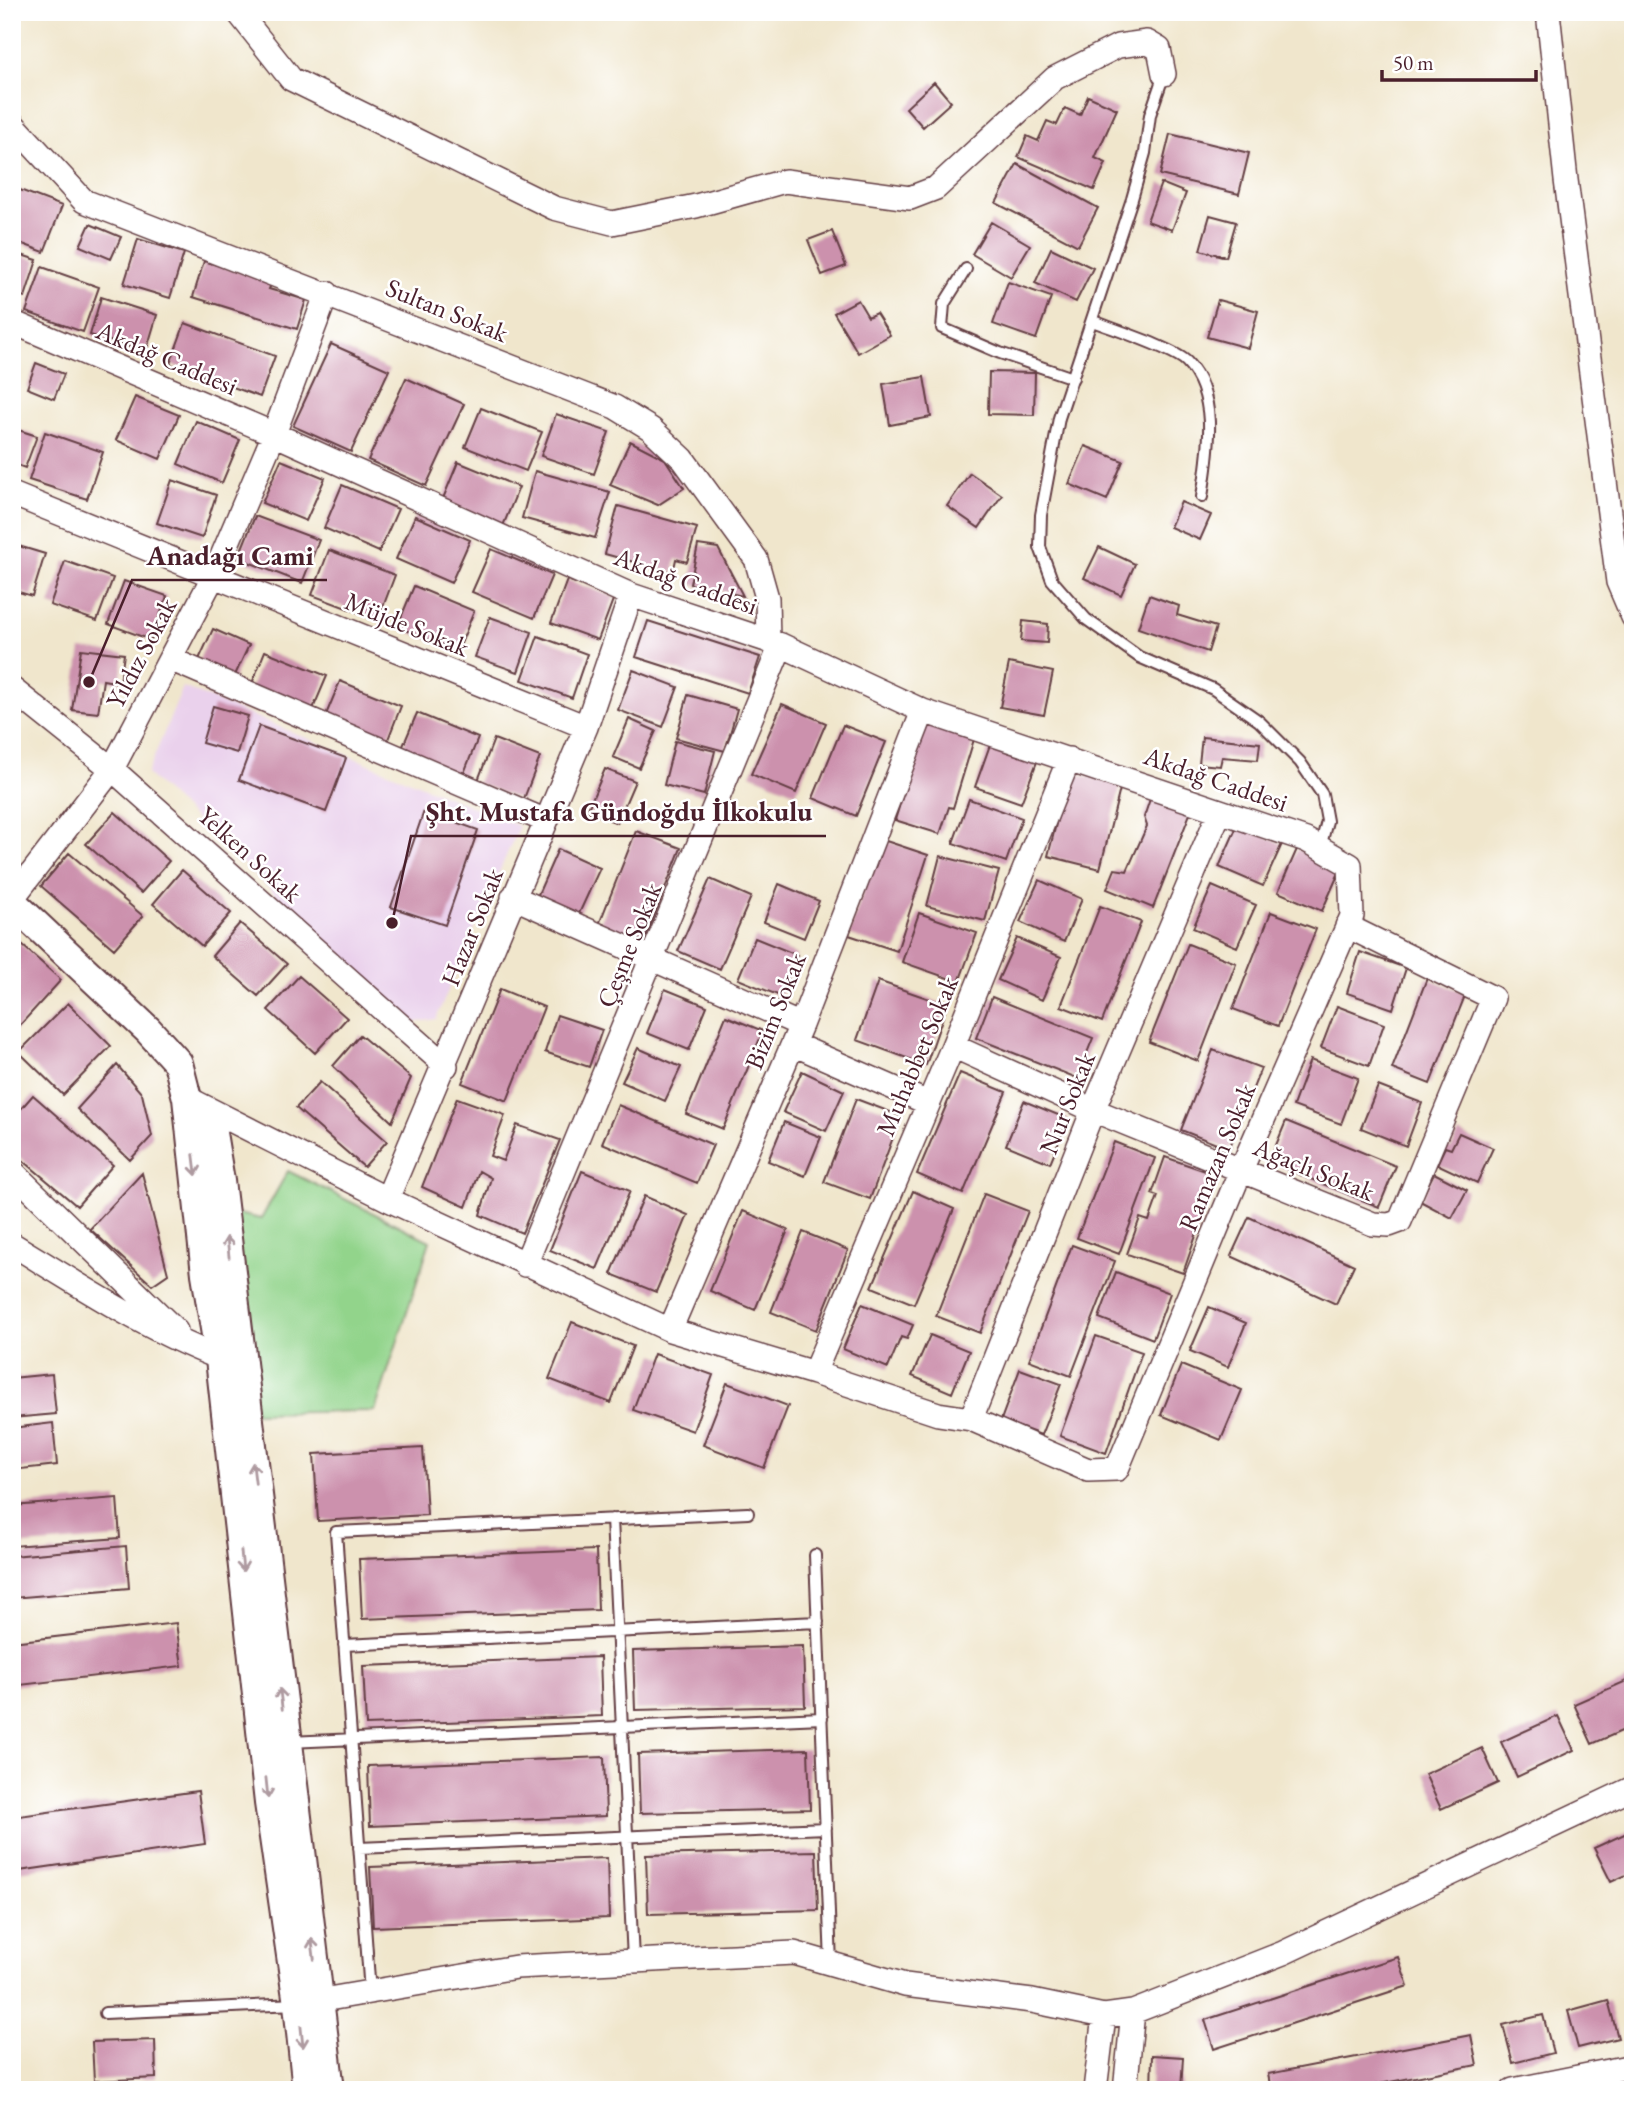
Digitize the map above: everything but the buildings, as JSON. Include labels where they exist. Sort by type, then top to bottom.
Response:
[{"type":"street","points":[[238,12],[290,79],[554,208],[612,223],[696,206],[785,181],[911,198],[936,188],[1055,78],[1118,47],[1146,42],[1158,49],[1164,74]]},
{"type":"street","points":[[1548,12],[1566,180],[1618,582],[1633,617]]},
{"type":"street","name":"Sultan Sokak","points":[[12,123],[84,201],[327,293],[615,407],[651,429],[683,459],[756,559],[767,598],[774,643]]},
{"type":"street","name":"Yıldız Sokak","points":[[12,900],[112,769],[214,575],[274,433],[327,293]]},
{"type":"street","name":"Akdağ Caddesi","points":[[12,322],[274,433],[631,595],[774,643],[923,710],[1220,811],[1320,848],[1350,864]]},
{"type":"street","name":"Müjde Sokak","points":[[12,494],[586,727]]},
{"type":"street","name":"Hazar Sokak","points":[[387,1199],[446,1066],[513,897],[586,727],[631,595]]},
{"type":"street","name":"Çeşme Sokak","points":[[525,1265],[653,960],[774,643]]},
{"type":"street","points":[[170,659],[546,821]]},
{"type":"street","name":"Yelken Sokak","points":[[12,689],[112,769],[446,1066]]},
{"type":"street","name":"Bizim Sokak","points":[[670,1330],[797,1035],[923,710]]},
{"type":"street","name":"Muhabbet Sokak","points":[[814,1373],[953,1046],[1069,759]]},
{"type":"street","name":"Nur Sokak","points":[[971,1419],[1093,1110],[1220,811]]},
{"type":"street","name":"Ramazan Sokak","points":[[971,1419],[1088,1470],[1117,1469],[1241,1170],[1352,916],[1350,864]]},
{"type":"street","points":[[513,897],[653,960],[928,1103]]},
{"type":"street","points":[[12,900],[148,1030],[178,1063],[187,1098],[211,1127],[269,1802],[309,2003],[330,2090]]},
{"type":"street","name":"Ağaçlı Sokak","points":[[953,1046],[1093,1110],[1373,1224],[1389,1225],[1400,1221],[1493,998],[1348,926]]},
{"type":"street","points":[[187,1098],[387,1199],[670,1330],[938,1414],[971,1419]]},
{"type":"street","points":[[12,1171],[193,1348]]},
{"type":"street","points":[[12,1244],[116,1307],[193,1348],[231,1362]]},
{"type":"street","points":[[231,1362],[286,1742],[309,2003],[307,2090]]},
{"type":"street","points":[[309,2003],[516,1967],[794,1953],[905,1985],[1032,2001],[1104,2016],[1133,2012],[1283,1953],[1633,1788]]},
{"type":"street","points":[[1125,2090],[1133,2012]]},
{"type":"street","points":[[1095,2090],[1104,2016]]},
{"type":"street","points":[[1513,2090],[1633,2066]]},
{"type":"lane","points":[[1164,74],[1150,115],[1145,153],[1093,321],[1059,418],[1041,515],[1040,547],[1052,580],[1087,619],[1139,657],[1213,689],[1259,720],[1300,762],[1322,794],[1327,821],[1320,848]]},
{"type":"lane","points":[[967,269],[944,304],[942,328],[1000,353],[1073,378]]},
{"type":"lane","points":[[1093,321],[1186,360],[1200,381],[1207,409],[1209,436],[1202,497]]},
{"type":"lane","points":[[370,1993],[335,1532],[748,1513]]},
{"type":"lane","points":[[612,1519],[633,1960]]},
{"type":"lane","points":[[815,1555],[831,1964]]},
{"type":"lane","points":[[344,1644],[818,1622]]},
{"type":"lane","points":[[286,1742],[822,1718]]},
{"type":"lane","points":[[359,1848],[826,1828]]},
{"type":"lane","points":[[105,2013],[309,2003]]},
{"type":"shaded area","points":[[183,687],[519,826],[436,1019],[413,1023],[147,774]]},
{"type":"green space","points":[[288,1171],[430,1241],[375,1411],[255,1413],[230,1212],[261,1219]]},
{"type":"place","name":"Anadağı Cami","points":[[89,682]]},
{"type":"place","name":"Şht. Mustafa Gündoğdu İlkokulu","points":[[392,923]]}]
